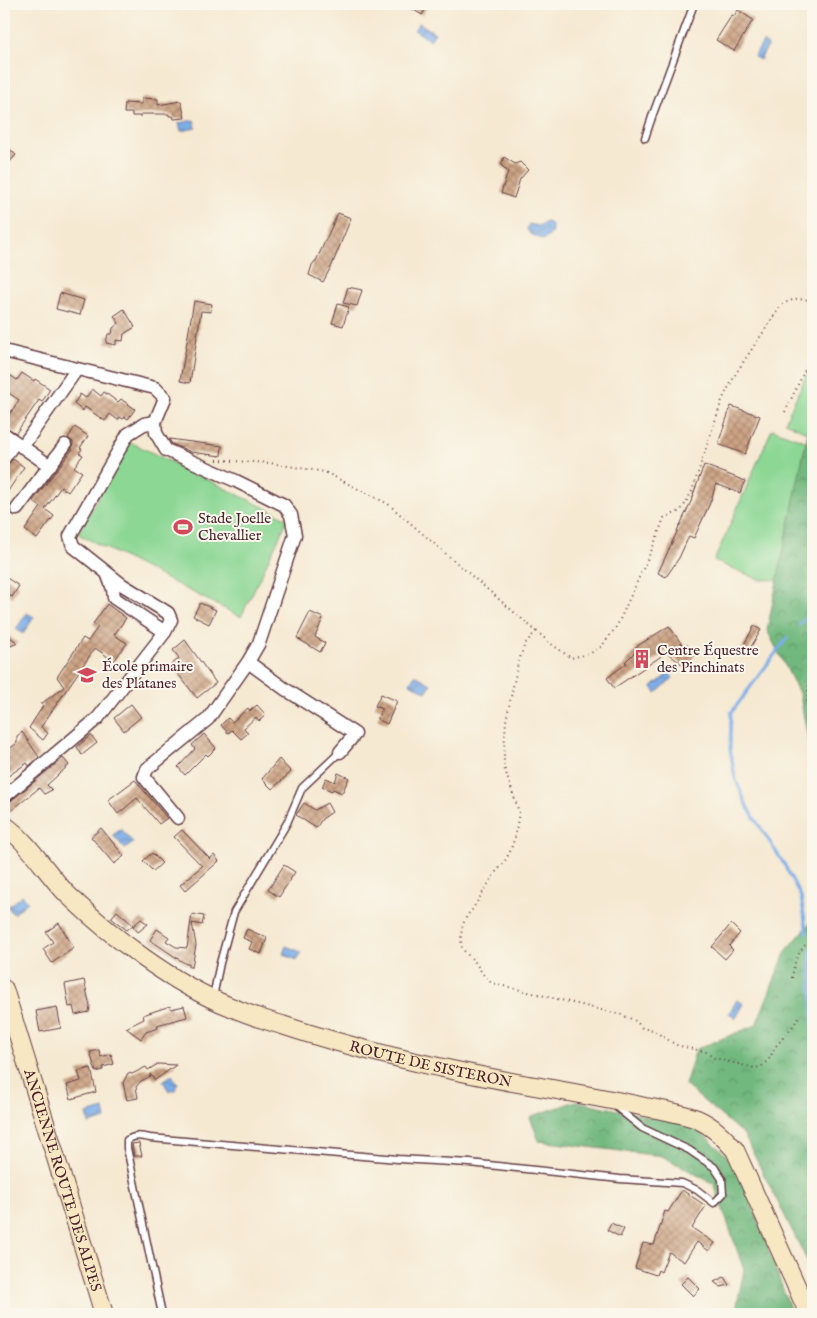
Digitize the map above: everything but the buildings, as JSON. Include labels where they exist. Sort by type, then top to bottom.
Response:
[{"type":"main road","name":"ROUTE DE SISTERON","points":[[4,825],[23,842],[60,886],[106,928],[146,960],[229,1007],[282,1025],[461,1073],[607,1098],[698,1120],[725,1138],[735,1150],[809,1314]]},
{"type":"main road","name":"ANCIENNE ROUTE DES ALPES","points":[[4,989],[104,1314]]},
{"type":"street","points":[[4,351],[155,388],[164,398],[155,422],[156,433],[166,450],[284,505],[291,515],[294,535],[260,643],[208,718],[147,769],[144,777],[178,818]]},
{"type":"street","points":[[4,458],[19,444],[77,369]]},
{"type":"street","points":[[4,797],[98,718],[170,623],[170,615],[122,584],[73,546],[70,536],[128,434],[144,424],[155,422]]},
{"type":"street","points":[[4,434],[50,466]]},
{"type":"street","points":[[18,509],[65,445]]},
{"type":"street","points":[[105,570],[113,589],[114,598],[165,632]]},
{"type":"street","points":[[248,662],[285,689],[355,734],[340,752]]},
{"type":"lane","points":[[645,138],[694,4]]},
{"type":"lane","points":[[213,998],[220,963],[234,912],[287,823],[302,788],[340,752]]},
{"type":"lane","points":[[162,1314],[127,1148],[127,1140],[132,1137],[398,1159],[470,1163],[682,1183],[697,1190],[714,1202],[723,1194],[722,1179],[714,1167],[689,1150],[642,1128],[607,1098]]},
{"type":"path","points":[[213,459],[270,463],[325,472],[374,496],[403,516],[536,631],[571,658],[591,653],[602,646],[617,626],[664,518],[680,512],[692,491],[722,400],[736,373],[782,304],[795,299],[813,300]]},
{"type":"path","points":[[785,412],[813,353]]},
{"type":"path","points":[[536,631],[525,644],[518,663],[506,722],[504,767],[518,812],[518,823],[510,852],[472,910],[466,915],[462,941],[462,947],[466,953],[474,961],[480,972],[492,983],[622,1015],[636,1021],[642,1028],[653,1030],[676,1045],[706,1052],[714,1058],[754,1068],[762,1067],[769,1059],[776,1046],[794,1025],[800,1014]]},
{"type":"path","points":[[813,666],[808,716],[813,755]]},
{"type":"path","points":[[792,978],[793,964],[798,952],[813,938]]},
{"type":"green space","points":[[813,360],[813,435],[785,422]]},
{"type":"green space","points":[[813,408],[813,767],[800,695],[767,630]]},
{"type":"green space","points":[[772,429],[813,444],[790,579],[761,580],[714,561]]},
{"type":"green space","name":"Stade Joelle Chevallier","points":[[128,441],[288,519],[241,617],[78,534]]},
{"type":"green space","points":[[813,920],[813,1272],[744,1135],[685,1085],[696,1049],[756,1025],[786,951]]},
{"type":"green space","points":[[576,1101],[694,1126],[738,1166],[792,1314],[735,1314],[744,1270],[714,1184],[662,1156],[539,1141],[530,1117]]},
{"type":"water","points":[[419,23],[435,33],[430,40],[414,30]]},
{"type":"water","points":[[763,42],[768,45],[760,60],[754,57]]},
{"type":"water","points":[[194,120],[196,128],[181,131],[179,123]]},
{"type":"water","points":[[547,222],[552,225],[552,233],[544,240],[530,234],[527,229],[529,224],[538,226]]},
{"type":"water","points":[[27,613],[34,617],[23,634],[16,629]]},
{"type":"water","points":[[669,673],[673,678],[656,693],[652,687]]},
{"type":"water","points":[[415,675],[431,684],[426,692],[410,683]]},
{"type":"water","points":[[121,829],[133,843],[125,849],[113,835]]},
{"type":"water","points":[[22,895],[28,902],[13,914],[8,907]]},
{"type":"water","points":[[286,946],[301,952],[297,960],[283,954]]},
{"type":"water","points":[[737,1000],[744,1004],[736,1018],[729,1013]]},
{"type":"water","points":[[172,1075],[178,1084],[175,1087],[177,1089],[169,1091],[163,1081]]},
{"type":"water","points":[[104,1109],[106,1119],[89,1124],[87,1114]]},
{"type":"waterway","points":[[799,625],[813,610]]},
{"type":"waterway","points":[[787,638],[731,713],[730,749],[735,778],[748,808],[784,864],[801,897],[807,933]]},
{"type":"waterway","points":[[810,950],[813,1030]]},
{"type":"place","name":"Stade Joelle Chevallier","points":[[183,527]]},
{"type":"place","name":"Centre Équestre des Pinchinats","points":[[642,659]]},
{"type":"place","name":"École primaire des Platanes","points":[[87,675]]}]
